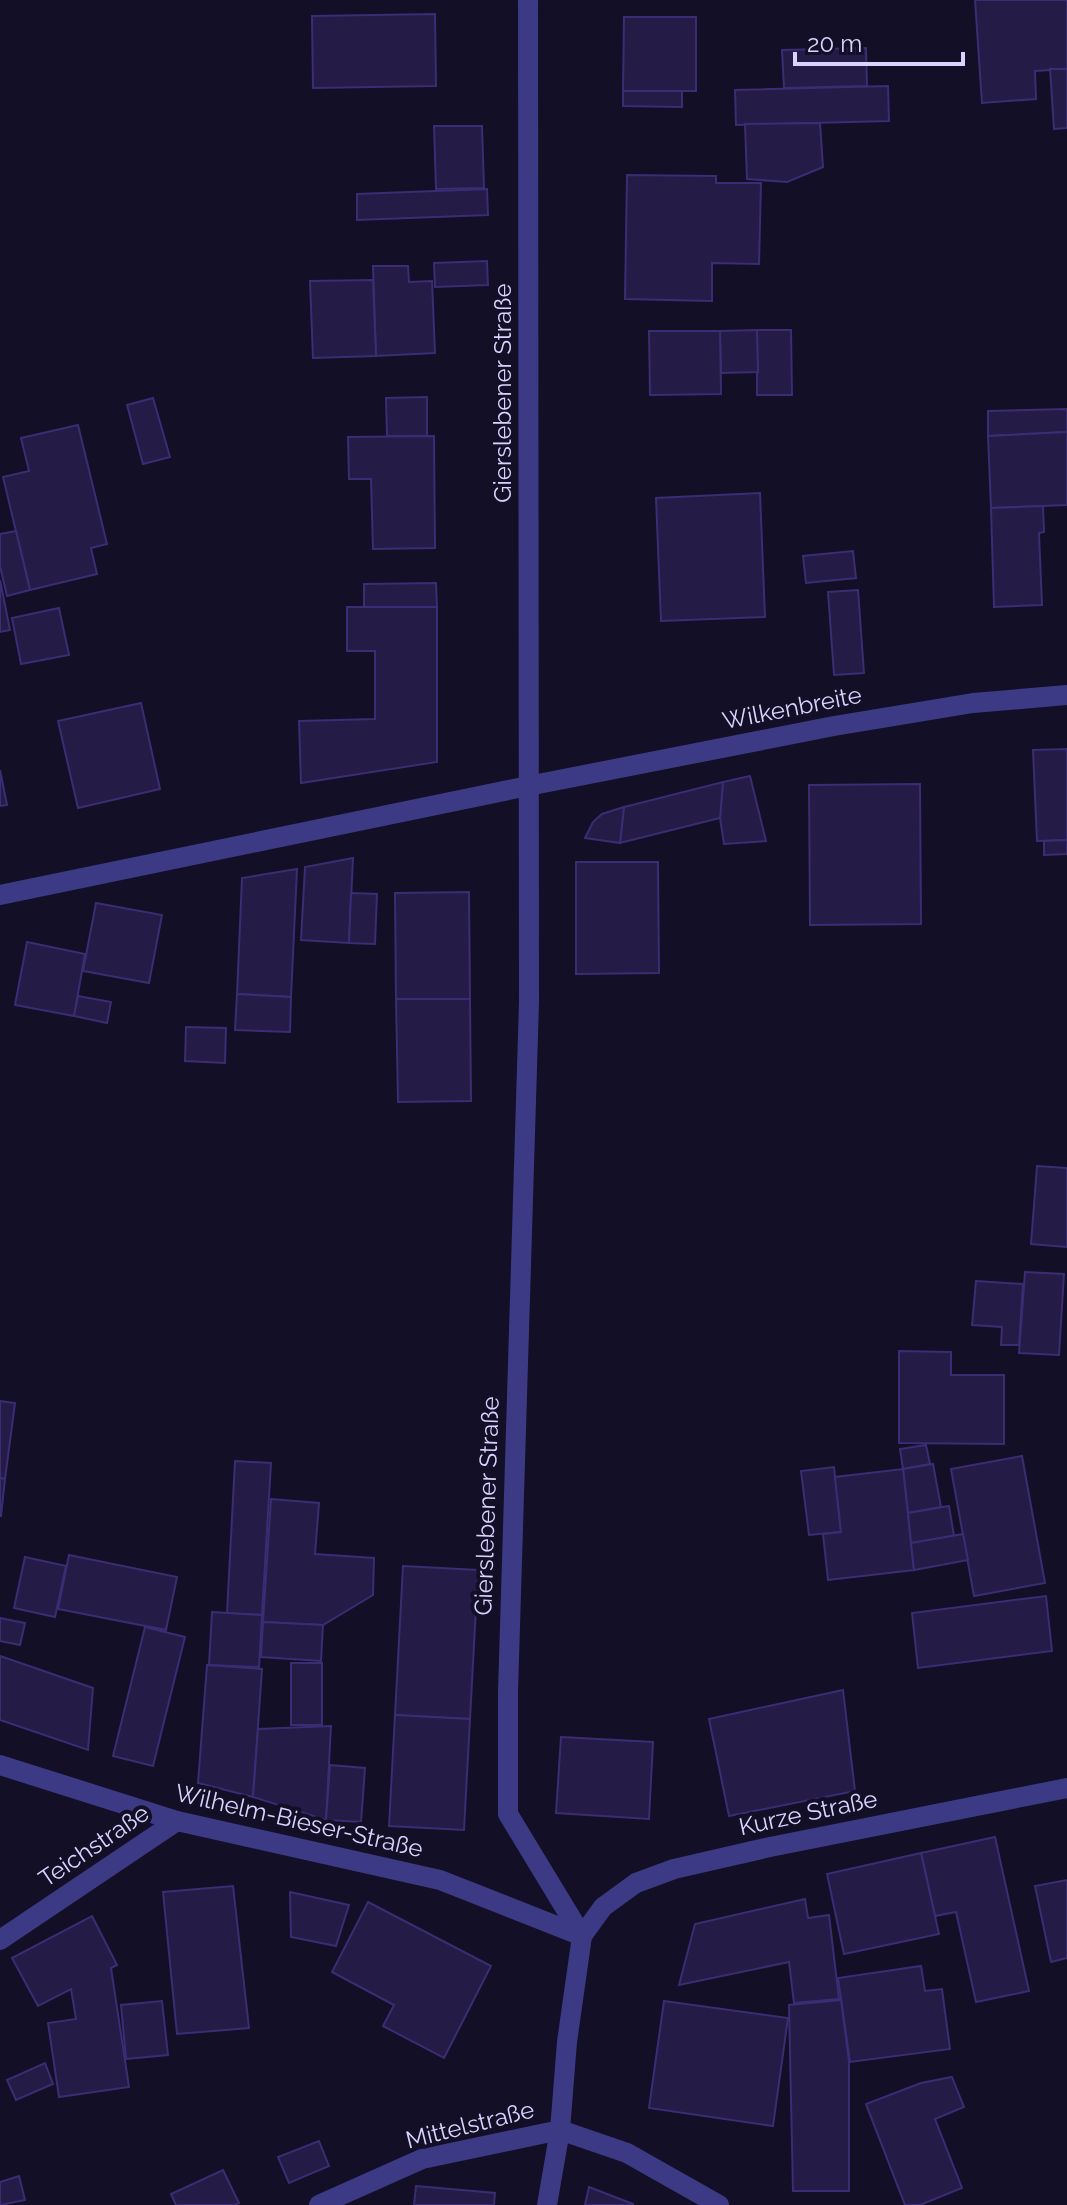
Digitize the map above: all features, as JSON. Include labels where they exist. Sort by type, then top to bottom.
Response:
[{"type":"street","name":"Gierslebener Straße","points":[[528,0],[529,1002],[508,1692],[508,1814],[582,1936]]},
{"type":"street","name":"Wilkenbreite","points":[[528,786],[834,726],[973,703],[1067,695]]},
{"type":"street","points":[[0,895],[528,786]]},
{"type":"street","name":"Wilhelm-Bieser-Straße","points":[[0,1765],[177,1821],[440,1880],[582,1936]]},
{"type":"street","name":"Kurze Straße","points":[[582,1936],[603,1907],[636,1883],[674,1869],[1067,1788]]},
{"type":"street","name":"Teichstraße","points":[[0,1940],[177,1821]]},
{"type":"street","points":[[547,2205],[560,2130],[567,2042],[582,1936]]},
{"type":"street","name":"Mittelstraße","points":[[319,2205],[422,2159],[560,2130],[627,2153],[719,2205]]},
{"type":"building","points":[[975,0],[1067,0],[1067,69],[1035,71],[1036,99],[982,103]]},
{"type":"building","points":[[435,14],[436,86],[313,88],[312,16]]},
{"type":"building","points":[[624,17],[696,17],[696,91],[623,91]]},
{"type":"building","points":[[866,48],[867,86],[784,88],[782,50]]},
{"type":"building","points":[[1050,69],[1067,69],[1067,128],[1054,129]]},
{"type":"building","points":[[888,86],[889,121],[736,125],[735,90]]},
{"type":"building","points":[[623,91],[682,91],[682,107],[623,106]]},
{"type":"building","points":[[820,123],[823,167],[787,182],[747,179],[745,124]]},
{"type":"building","points":[[434,126],[482,126],[484,188],[436,189]]},
{"type":"building","points":[[627,175],[716,176],[716,183],[761,183],[759,264],[712,263],[712,301],[625,299]]},
{"type":"building","points":[[487,189],[488,215],[357,220],[357,194]]},
{"type":"building","points":[[487,261],[488,285],[435,287],[434,263]]},
{"type":"building","points":[[373,266],[408,266],[409,282],[432,281],[435,353],[376,356]]},
{"type":"building","points":[[373,280],[376,356],[313,358],[310,281]]},
{"type":"building","points":[[757,330],[791,330],[792,395],[757,395]]},
{"type":"building","points":[[757,330],[758,372],[721,373],[720,331]]},
{"type":"building","points":[[649,331],[720,331],[721,394],[650,395]]},
{"type":"building","points":[[427,397],[427,436],[387,436],[386,398]]},
{"type":"building","points":[[153,398],[170,457],[143,464],[127,405]]},
{"type":"building","points":[[1067,409],[1067,432],[988,436],[988,411]]},
{"type":"building","points":[[78,425],[107,544],[91,548],[97,574],[30,590],[3,477],[29,471],[21,438]]},
{"type":"building","points":[[1067,432],[1067,505],[991,508],[988,436]]},
{"type":"building","points":[[434,436],[435,548],[373,549],[371,479],[349,479],[348,437]]},
{"type":"building","points":[[760,493],[765,617],[661,621],[656,498]]},
{"type":"building","points":[[1043,506],[1044,532],[1039,533],[1042,605],[994,607],[991,508]]},
{"type":"building","points":[[16,531],[30,590],[7,596],[0,566],[0,534]]},
{"type":"building","points":[[853,551],[856,578],[806,583],[803,556]]},
{"type":"building","points":[[0,580],[10,630],[0,632]]},
{"type":"building","points":[[436,583],[437,607],[364,607],[364,584]]},
{"type":"building","points":[[858,590],[864,673],[834,675],[828,592]]},
{"type":"building","points":[[347,607],[437,607],[437,762],[301,783],[299,721],[375,719],[375,651],[347,651]]},
{"type":"building","points":[[59,608],[69,655],[21,664],[12,618]]},
{"type":"building","points":[[141,703],[160,789],[78,808],[58,721]]},
{"type":"building","points":[[1067,749],[1067,840],[1037,841],[1033,750]]},
{"type":"building","points":[[0,770],[7,805],[0,806]]},
{"type":"building","points":[[750,776],[766,841],[724,844],[720,818],[723,782]]},
{"type":"building","points":[[723,782],[720,818],[620,843],[624,807]]},
{"type":"building","points":[[920,784],[921,924],[810,925],[809,785]]},
{"type":"building","points":[[624,807],[620,843],[585,838],[593,822],[602,814]]},
{"type":"building","points":[[1067,840],[1067,854],[1044,855],[1044,841]]},
{"type":"building","points":[[353,858],[349,943],[301,940],[305,867]]},
{"type":"building","points":[[576,862],[658,862],[659,973],[576,974]]},
{"type":"building","points":[[297,869],[291,997],[237,994],[242,878]]},
{"type":"building","points":[[469,892],[470,999],[396,999],[395,893]]},
{"type":"building","points":[[351,893],[377,894],[375,944],[349,943]]},
{"type":"building","points":[[96,903],[162,915],[149,983],[83,971]]},
{"type":"building","points":[[27,942],[85,954],[74,1016],[15,1005]]},
{"type":"building","points":[[237,994],[291,997],[290,1032],[235,1030]]},
{"type":"building","points":[[78,996],[111,1002],[107,1023],[74,1016]]},
{"type":"building","points":[[396,999],[470,999],[471,1101],[398,1102]]},
{"type":"building","points":[[186,1027],[226,1028],[225,1063],[185,1061]]},
{"type":"building","points":[[1037,1166],[1067,1168],[1067,1247],[1031,1244]]},
{"type":"building","points":[[1025,1272],[1064,1274],[1059,1355],[1019,1353]]},
{"type":"building","points":[[976,1281],[1023,1284],[1019,1345],[1001,1345],[1002,1327],[972,1325]]},
{"type":"building","points":[[899,1351],[951,1352],[951,1375],[1004,1375],[1004,1444],[899,1443]]},
{"type":"building","points":[[0,1401],[15,1403],[5,1479],[0,1478]]},
{"type":"building","points":[[926,1445],[930,1464],[903,1469],[900,1449]]},
{"type":"building","points":[[1022,1456],[1045,1583],[974,1596],[951,1469]]},
{"type":"building","points":[[235,1461],[271,1463],[262,1615],[227,1613]]},
{"type":"building","points":[[933,1464],[941,1507],[908,1513],[903,1469]]},
{"type":"building","points":[[834,1467],[841,1532],[809,1535],[801,1471]]},
{"type":"building","points":[[903,1469],[914,1570],[828,1580],[823,1534],[841,1532],[835,1477]]},
{"type":"building","points":[[0,1478],[5,1479],[1,1516],[0,1516]]},
{"type":"building","points":[[271,1499],[319,1503],[315,1554],[374,1558],[373,1595],[323,1625],[263,1622]]},
{"type":"building","points":[[949,1506],[954,1536],[911,1543],[908,1513]]},
{"type":"building","points":[[963,1534],[968,1560],[914,1570],[911,1543]]},
{"type":"building","points":[[69,1555],[177,1577],[166,1630],[58,1609]]},
{"type":"building","points":[[25,1557],[66,1566],[55,1617],[14,1608]]},
{"type":"building","points":[[403,1566],[478,1570],[470,1719],[395,1715]]},
{"type":"building","points":[[1046,1596],[1052,1651],[918,1668],[912,1613]]},
{"type":"building","points":[[212,1612],[262,1615],[259,1667],[209,1665]]},
{"type":"building","points":[[0,1618],[25,1623],[20,1645],[0,1641]]},
{"type":"building","points":[[263,1622],[323,1625],[321,1661],[261,1657]]},
{"type":"building","points":[[145,1627],[185,1637],[153,1766],[113,1756]]},
{"type":"building","points":[[0,1656],[93,1688],[88,1750],[0,1720]]},
{"type":"building","points":[[291,1663],[322,1663],[322,1725],[291,1725]]},
{"type":"building","points":[[207,1665],[262,1669],[253,1797],[198,1783]]},
{"type":"building","points":[[843,1690],[855,1791],[729,1816],[709,1719]]},
{"type":"building","points":[[395,1715],[470,1719],[464,1830],[389,1826]]},
{"type":"building","points":[[331,1726],[326,1820],[253,1797],[258,1729]]},
{"type":"building","points":[[561,1737],[653,1742],[649,1819],[556,1813]]},
{"type":"building","points":[[330,1765],[365,1768],[361,1822],[326,1820]]},
{"type":"building","points":[[995,1837],[1029,1991],[976,2002],[956,1912],[935,1916],[921,1853]]},
{"type":"building","points":[[921,1853],[939,1934],[844,1954],[827,1874]]},
{"type":"building","points":[[1067,1880],[1067,1958],[1051,1962],[1035,1886]]},
{"type":"building","points":[[233,1886],[249,2028],[177,2034],[163,1892]]},
{"type":"building","points":[[290,1892],[349,1905],[336,1946],[291,1937]]},
{"type":"building","points":[[805,1899],[808,1918],[829,1915],[839,1999],[794,2003],[789,1962],[679,1985],[695,1924]]},
{"type":"building","points":[[368,1902],[491,1966],[444,2058],[383,2026],[394,2005],[332,1972]]},
{"type":"building","points":[[92,1916],[117,1965],[111,1968],[129,2087],[59,2097],[48,2023],[76,2019],[71,1989],[38,2006],[12,1958]]},
{"type":"building","points":[[921,1966],[925,1991],[942,1989],[950,2049],[850,2062],[838,1978]]},
{"type":"building","points":[[841,2000],[849,2061],[849,2191],[793,2191],[789,2005]]},
{"type":"building","points":[[162,2001],[168,2055],[126,2059],[121,2005]]},
{"type":"building","points":[[664,2001],[788,2018],[773,2126],[649,2108]]},
{"type":"building","points":[[45,2063],[53,2084],[16,2100],[7,2080]]},
{"type":"building","points":[[952,2077],[964,2107],[935,2119],[962,2188],[920,2205],[905,2205],[866,2104],[921,2083]]},
{"type":"building","points":[[319,2141],[329,2166],[289,2183],[278,2157]]},
{"type":"building","points":[[223,2170],[239,2203],[176,2205],[171,2194]]},
{"type":"building","points":[[19,2176],[25,2200],[0,2205],[0,2182]]},
{"type":"building","points":[[416,2186],[495,2193],[494,2205],[414,2205]]},
{"type":"building","points":[[589,2187],[633,2204],[633,2205],[585,2205]]}]
